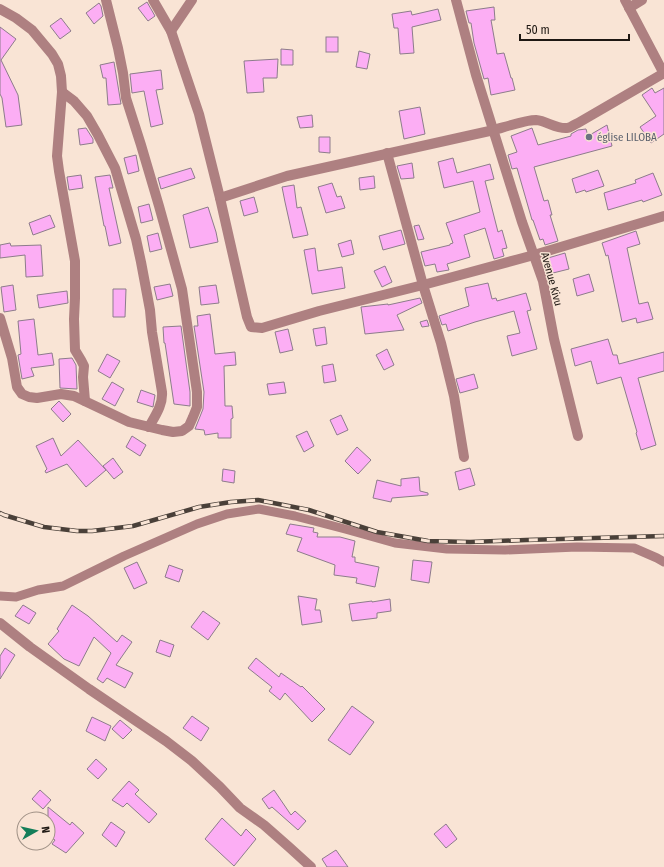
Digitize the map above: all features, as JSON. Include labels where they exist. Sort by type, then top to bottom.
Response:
[{"type":"street","points":[[0,318],[12,358],[17,387],[22,394],[37,398],[61,394],[74,396],[129,422],[173,432],[182,431],[189,426],[194,417],[197,406],[197,392],[182,289],[148,168],[126,98],[118,48],[106,0]]},
{"type":"street","points":[[153,0],[171,31],[199,114],[247,317],[251,327],[262,328],[320,311],[534,256],[664,216]]},
{"type":"street","points":[[171,31],[192,0]]},
{"type":"street","name":"Avenue Kivu","points":[[456,0],[476,75],[522,222],[543,281],[554,339],[578,436]]},
{"type":"street","points":[[220,198],[287,176],[525,122],[536,120],[567,128],[578,123],[664,74],[627,4],[642,0]]},
{"type":"street","points":[[0,9],[16,18],[32,30],[52,54],[58,64],[61,76],[62,92],[57,156],[75,261],[75,350],[84,366],[83,377],[85,401]]},
{"type":"street","points":[[62,92],[74,101],[87,116],[108,155],[114,168],[136,239],[150,310],[155,354],[162,392],[160,406],[149,427]]},
{"type":"street","points":[[387,153],[454,396],[464,457]]},
{"type":"street","points":[[0,623],[30,647],[89,689],[166,741],[220,787],[240,808],[264,825],[311,867]]},
{"type":"lane","points":[[0,596],[16,597],[38,590],[63,586],[124,556],[197,524],[227,514],[259,509],[295,516],[395,543],[447,549],[505,550],[577,547],[634,548],[664,562]]},
{"type":"building","points":[[147,2],[155,16],[148,21],[138,8]]},
{"type":"building","points":[[99,3],[103,16],[94,24],[86,13]]},
{"type":"building","points":[[494,7],[495,20],[491,20],[497,54],[504,53],[515,90],[491,95],[488,78],[484,79],[474,43],[471,23],[469,23],[466,11]]},
{"type":"building","points":[[438,9],[441,20],[412,27],[414,53],[400,54],[398,28],[394,28],[392,14],[411,11],[412,15]]},
{"type":"building","points":[[61,18],[71,31],[60,39],[50,26]]},
{"type":"building","points":[[0,27],[16,39],[1,60],[18,95],[22,125],[6,127],[2,98],[0,94]]},
{"type":"building","points":[[326,37],[338,37],[338,52],[326,52]]},
{"type":"building","points":[[281,49],[293,50],[293,65],[281,65]]},
{"type":"building","points":[[359,51],[370,54],[367,69],[356,67]]},
{"type":"building","points":[[278,59],[277,78],[263,78],[264,92],[247,93],[244,61]]},
{"type":"building","points":[[114,62],[121,104],[108,105],[106,78],[103,78],[100,65]]},
{"type":"building","points":[[161,70],[163,89],[156,90],[163,124],[151,127],[144,91],[132,93],[130,74]]},
{"type":"building","points":[[652,88],[655,93],[664,88],[664,134],[651,143],[640,127],[656,116],[642,95]]},
{"type":"building","points":[[420,107],[425,134],[404,139],[399,111]]},
{"type":"building","points":[[312,115],[313,127],[300,128],[297,117]]},
{"type":"building","points":[[607,125],[612,146],[534,167],[544,201],[548,200],[552,215],[550,215],[558,241],[545,245],[543,239],[540,240],[532,220],[517,168],[512,169],[508,155],[517,152],[511,136],[532,128],[538,145],[571,136],[571,134],[578,130],[586,129],[588,136]]},
{"type":"building","points":[[86,128],[93,139],[93,143],[80,145],[78,129]]},
{"type":"building","points":[[319,137],[330,137],[330,153],[319,152]]},
{"type":"building","points":[[136,155],[139,171],[128,174],[124,158]]},
{"type":"building","points":[[453,158],[457,173],[490,164],[494,179],[485,181],[498,232],[502,230],[507,248],[502,249],[504,256],[494,259],[485,228],[464,235],[470,257],[447,264],[449,270],[437,272],[435,264],[425,266],[421,252],[453,243],[446,223],[480,212],[473,181],[444,188],[438,162]]},
{"type":"building","points":[[412,163],[414,178],[401,179],[397,166]]},
{"type":"building","points":[[191,168],[195,178],[161,189],[158,178]]},
{"type":"building","points":[[598,170],[604,186],[586,192],[585,190],[576,193],[572,179]]},
{"type":"building","points":[[653,173],[662,195],[643,202],[642,200],[608,210],[604,193],[636,183],[635,180]]},
{"type":"building","points":[[81,175],[83,188],[69,190],[67,177]]},
{"type":"building","points":[[110,175],[113,188],[109,188],[121,243],[109,246],[95,177]]},
{"type":"building","points":[[374,176],[375,188],[360,190],[359,178]]},
{"type":"building","points":[[332,183],[337,197],[341,196],[345,208],[326,213],[318,187]]},
{"type":"building","points":[[294,185],[297,208],[301,207],[308,235],[293,238],[282,187]]},
{"type":"building","points":[[254,197],[258,212],[244,216],[240,201]]},
{"type":"building","points":[[149,204],[153,220],[141,223],[138,207]]},
{"type":"building","points":[[208,207],[218,242],[190,248],[183,215]]},
{"type":"building","points":[[50,215],[55,227],[33,235],[29,223]]},
{"type":"building","points":[[419,225],[424,239],[418,240],[414,226]]},
{"type":"building","points":[[401,230],[405,244],[383,250],[379,236]]},
{"type":"building","points":[[636,231],[640,244],[627,248],[639,304],[648,302],[653,319],[637,323],[636,318],[622,322],[608,255],[606,256],[602,243]]},
{"type":"building","points":[[158,233],[162,249],[150,252],[147,236]]},
{"type":"building","points":[[351,240],[354,254],[342,257],[338,244]]},
{"type":"building","points":[[10,243],[11,246],[41,245],[43,276],[26,277],[25,255],[0,258],[0,245]]},
{"type":"building","points":[[315,248],[318,271],[342,267],[345,288],[312,294],[304,250]]},
{"type":"building","points":[[565,253],[569,269],[553,273],[548,258]]},
{"type":"building","points":[[385,266],[392,282],[382,287],[374,271]]},
{"type":"building","points":[[589,274],[594,291],[577,296],[573,279]]},
{"type":"building","points":[[488,283],[492,299],[496,298],[497,301],[526,293],[531,310],[527,311],[537,349],[512,356],[507,336],[520,333],[514,311],[448,331],[446,324],[442,325],[439,316],[469,306],[465,288]]},
{"type":"building","points":[[170,284],[173,296],[157,300],[154,287]]},
{"type":"building","points":[[13,285],[16,310],[4,312],[1,287]]},
{"type":"building","points":[[216,285],[219,303],[201,305],[199,287]]},
{"type":"building","points":[[113,289],[126,289],[125,317],[113,317]]},
{"type":"building","points":[[67,291],[68,303],[39,308],[37,295]]},
{"type":"building","points":[[420,298],[422,303],[397,315],[404,330],[365,334],[361,307],[388,305]]},
{"type":"building","points":[[210,314],[215,354],[235,352],[236,365],[224,366],[225,406],[232,406],[233,418],[231,419],[231,438],[218,438],[218,433],[205,435],[204,430],[195,429],[203,409],[204,392],[194,326],[198,326],[197,316]]},
{"type":"building","points":[[34,319],[38,355],[52,353],[54,365],[31,368],[34,376],[22,379],[18,355],[21,354],[18,321]]},
{"type":"building","points":[[427,320],[429,326],[422,327],[420,322]]},
{"type":"building","points":[[181,326],[190,392],[190,406],[174,404],[164,343],[163,327]]},
{"type":"building","points":[[325,327],[327,344],[316,346],[313,329]]},
{"type":"building","points":[[288,329],[293,350],[280,353],[275,332]]},
{"type":"building","points":[[608,339],[613,355],[617,355],[619,364],[664,352],[664,371],[638,378],[656,445],[641,450],[621,377],[597,384],[591,361],[575,366],[571,349]]},
{"type":"building","points":[[387,349],[394,365],[384,370],[376,355]]},
{"type":"building","points":[[107,354],[120,361],[110,378],[98,371]]},
{"type":"building","points":[[72,358],[76,365],[77,389],[60,388],[59,359]]},
{"type":"building","points":[[333,364],[336,381],[324,383],[322,366]]},
{"type":"building","points":[[474,374],[478,388],[460,393],[456,379]]},
{"type":"building","points":[[112,382],[124,389],[115,406],[102,399]]},
{"type":"building","points":[[284,382],[286,393],[269,395],[267,384]]},
{"type":"building","points":[[141,390],[155,395],[153,407],[137,402]]},
{"type":"building","points":[[59,401],[71,414],[63,422],[51,409]]},
{"type":"building","points":[[341,415],[348,430],[337,435],[330,420]]},
{"type":"building","points":[[307,431],[314,446],[304,452],[296,436]]},
{"type":"building","points":[[132,436],[146,445],[140,456],[126,447]]},
{"type":"building","points":[[53,438],[61,456],[78,440],[106,470],[86,487],[67,464],[46,473],[45,471],[47,469],[36,446]]},
{"type":"building","points":[[357,447],[371,460],[358,474],[345,461]]},
{"type":"building","points":[[113,458],[123,472],[114,479],[103,466]]},
{"type":"building","points":[[470,468],[475,485],[459,490],[455,472]]},
{"type":"building","points":[[223,469],[235,471],[234,483],[222,481]]},
{"type":"building","points":[[419,477],[420,491],[428,493],[428,495],[392,498],[391,502],[373,498],[377,480],[401,486],[401,479]]},
{"type":"building","points":[[290,524],[314,528],[313,532],[318,533],[317,537],[340,537],[355,541],[352,557],[355,557],[355,562],[379,567],[375,587],[356,583],[357,578],[334,575],[335,565],[297,551],[302,538],[286,534]]},
{"type":"building","points":[[413,560],[432,562],[429,583],[411,580]]},
{"type":"building","points":[[137,562],[147,583],[134,589],[124,568]]},
{"type":"building","points":[[169,565],[183,570],[179,582],[165,577]]},
{"type":"building","points":[[298,596],[317,599],[315,610],[320,610],[322,622],[302,625]]},
{"type":"building","points":[[390,599],[391,611],[377,613],[377,618],[352,621],[349,604]]},
{"type":"building","points":[[23,605],[36,613],[29,624],[15,616]]},
{"type":"building","points":[[72,605],[88,616],[117,642],[122,635],[132,642],[116,665],[133,673],[125,688],[107,678],[103,683],[97,679],[111,653],[94,637],[79,666],[64,659],[48,644],[59,631],[57,629]]},
{"type":"building","points":[[203,611],[220,623],[208,640],[191,627]]},
{"type":"building","points":[[160,640],[174,645],[170,657],[156,652]]},
{"type":"building","points":[[5,648],[15,655],[0,679],[0,656]]},
{"type":"building","points":[[256,658],[279,677],[281,673],[301,687],[302,686],[325,709],[312,722],[285,693],[280,700],[269,691],[272,687],[248,668]]},
{"type":"building","points":[[352,706],[374,722],[350,755],[328,740]]},
{"type":"building","points":[[192,716],[209,728],[201,741],[183,728]]},
{"type":"building","points":[[92,717],[111,726],[105,741],[86,731]]},
{"type":"building","points":[[120,720],[132,730],[123,739],[112,729]]},
{"type":"building","points":[[96,759],[107,769],[98,779],[87,769]]},
{"type":"building","points":[[129,781],[139,790],[135,794],[157,814],[149,823],[127,803],[123,807],[112,800]]},
{"type":"building","points":[[40,790],[51,800],[43,809],[32,799]]},
{"type":"building","points":[[274,790],[291,815],[295,811],[306,821],[298,830],[272,807],[269,809],[262,799]]},
{"type":"building","points":[[56,814],[70,825],[72,822],[84,833],[66,853],[56,847]]},
{"type":"building","points":[[222,818],[241,836],[246,829],[256,839],[234,866],[205,839]]},
{"type":"building","points":[[111,822],[125,832],[116,847],[102,835]]},
{"type":"building","points":[[446,824],[457,839],[446,848],[434,834]]},
{"type":"building","points":[[336,850],[348,867],[327,867],[322,859]]},
{"type":"railway","points":[[0,513],[44,527],[77,531],[92,531],[133,526],[199,507],[258,500],[309,510],[377,532],[428,541],[470,542],[664,536]]},
{"type":"place","name":"église LILOBA","points":[[589,137]]}]
